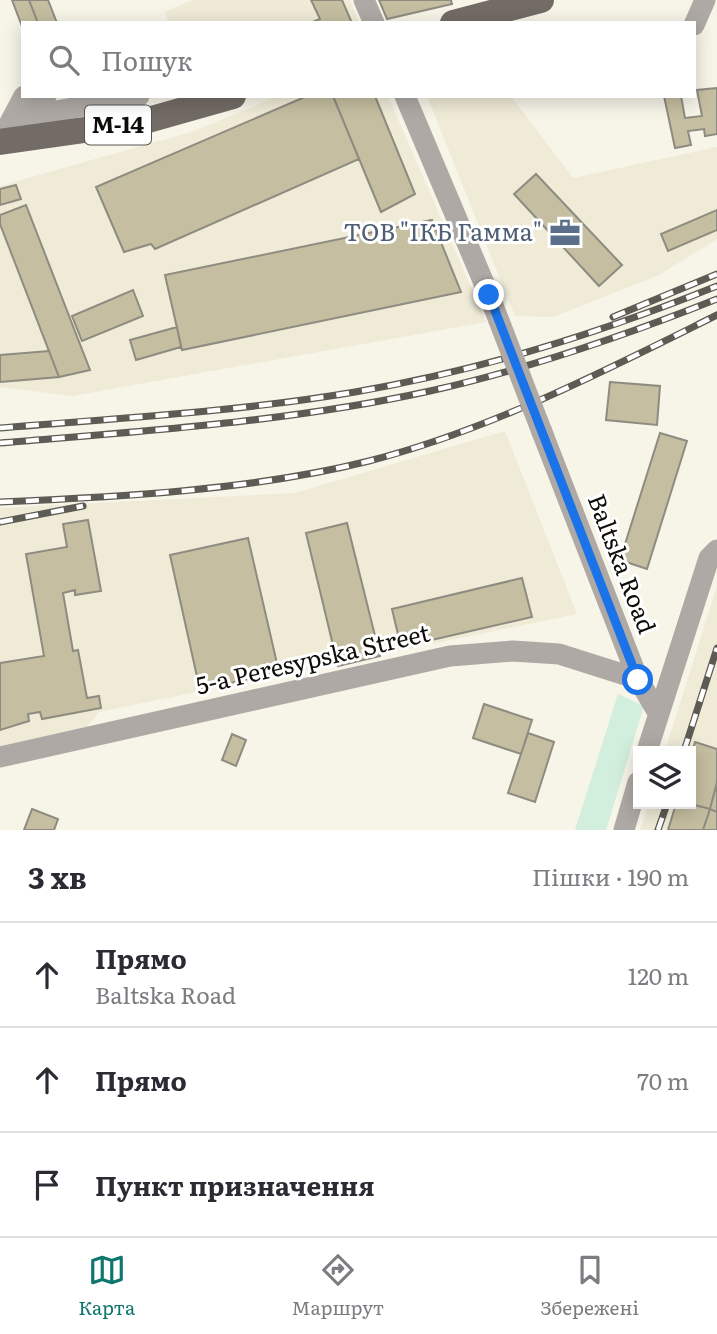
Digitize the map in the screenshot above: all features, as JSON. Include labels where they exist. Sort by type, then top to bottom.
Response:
[{"type":"main road","points":[[467,21],[510,15],[541,0]]},
{"type":"main road","name":"М-14","points":[[11,120],[141,122],[179,104],[220,98]]},
{"type":"street","points":[[364,0],[373,21]]},
{"type":"street","points":[[696,21],[705,0]]},
{"type":"street","points":[[11,120],[43,98]]},
{"type":"street","points":[[11,120],[128,98]]},
{"type":"street","name":"Baltska Road","points":[[406,98],[489,295],[638,680],[658,713]]},
{"type":"street","points":[[648,746],[709,558],[717,550]]},
{"type":"street","name":"5-a Peresypska Street","points":[[0,757],[450,656],[513,651],[559,654],[600,665],[638,680]]},
{"type":"street","points":[[624,830],[633,799]]},
{"type":"shaded area","points":[[192,0],[350,0],[358,21],[168,21],[165,12]]},
{"type":"shaded area","points":[[274,98],[389,98],[486,322],[72,396],[0,387],[0,186],[191,132]]},
{"type":"shaded area","points":[[428,98],[513,98],[573,178],[717,147],[717,239],[659,275],[553,317],[515,316]]},
{"type":"shaded area","points":[[505,431],[577,614],[99,712],[82,733],[0,752],[0,508],[295,493]]},
{"type":"shaded area","points":[[717,586],[717,830],[640,830],[647,809],[696,809],[696,746],[667,746]]},
{"type":"green space","points":[[618,694],[644,706],[606,830],[575,830]]},
{"type":"building","points":[[12,0],[29,0],[37,21],[21,21],[21,24]]},
{"type":"building","points":[[29,0],[48,0],[56,21],[37,21]]},
{"type":"building","points":[[311,0],[342,0],[351,21],[315,21],[320,19]]},
{"type":"building","points":[[379,0],[451,0],[452,4],[387,19]]},
{"type":"building","points":[[717,88],[717,134],[705,136],[704,129],[688,131],[691,145],[675,148],[664,98],[681,98],[685,118],[702,116],[697,90]]},
{"type":"building","points":[[302,98],[334,98],[359,159],[155,249],[151,244],[124,252],[96,187]]},
{"type":"building","points":[[334,98],[376,98],[415,194],[381,212]]},
{"type":"building","points":[[536,174],[622,265],[599,286],[514,194]]},
{"type":"building","points":[[16,185],[21,199],[0,205],[0,189]]},
{"type":"building","points":[[26,205],[90,370],[59,377],[0,224],[0,215]]},
{"type":"building","points":[[717,210],[717,230],[668,251],[661,234]]},
{"type":"building","points":[[432,220],[461,292],[182,350],[165,275]]},
{"type":"building","points":[[133,290],[143,316],[82,341],[72,316]]},
{"type":"building","points":[[177,327],[181,347],[136,360],[130,340]]},
{"type":"building","points":[[49,351],[59,377],[0,382],[0,355]]},
{"type":"building","points":[[610,382],[660,386],[657,425],[606,420]]},
{"type":"building","points":[[660,433],[687,441],[647,569],[620,560]]},
{"type":"building","points":[[88,520],[101,591],[75,595],[75,590],[63,593],[73,651],[78,650],[87,698],[99,696],[101,708],[42,719],[40,712],[28,714],[29,721],[0,730],[0,663],[44,656],[26,554],[67,547],[63,524]]},
{"type":"building","points":[[347,523],[380,656],[338,666],[306,533]]},
{"type":"building","points":[[248,538],[279,672],[200,690],[170,555]]},
{"type":"building","points":[[522,578],[532,617],[401,647],[392,609]]},
{"type":"building","points":[[484,704],[532,720],[521,754],[473,738]]},
{"type":"building","points":[[528,733],[554,742],[535,802],[508,793]]},
{"type":"building","points":[[232,734],[246,740],[236,766],[222,760]]},
{"type":"building","points":[[695,742],[717,749],[717,782],[710,809],[696,805],[696,746]]},
{"type":"building","points":[[717,782],[717,812],[710,809]]},
{"type":"building","points":[[696,805],[710,809],[703,830],[668,830],[674,809],[696,809]]},
{"type":"building","points":[[32,809],[58,819],[54,830],[24,830]]},
{"type":"building","points":[[710,809],[717,812],[717,830],[703,830]]},
{"type":"railway","points":[[613,317],[717,274]]},
{"type":"railway","points":[[0,428],[266,405],[401,383],[539,349],[717,286]]},
{"type":"railway","points":[[0,443],[270,418],[377,402],[503,373],[575,351],[717,299]]},
{"type":"railway","points":[[0,502],[92,498],[233,485],[325,471],[369,461],[459,433],[503,416],[717,315]]},
{"type":"railway","points":[[0,522],[83,506]]},
{"type":"railway","points":[[686,746],[717,648]]},
{"type":"railway","points":[[658,830],[665,809]]},
{"type":"place","name":"ТОВ \"ІКБ Гамма\"","points":[[565,233]]},
{"type":"route","points":[[489,295],[638,680]]}]
